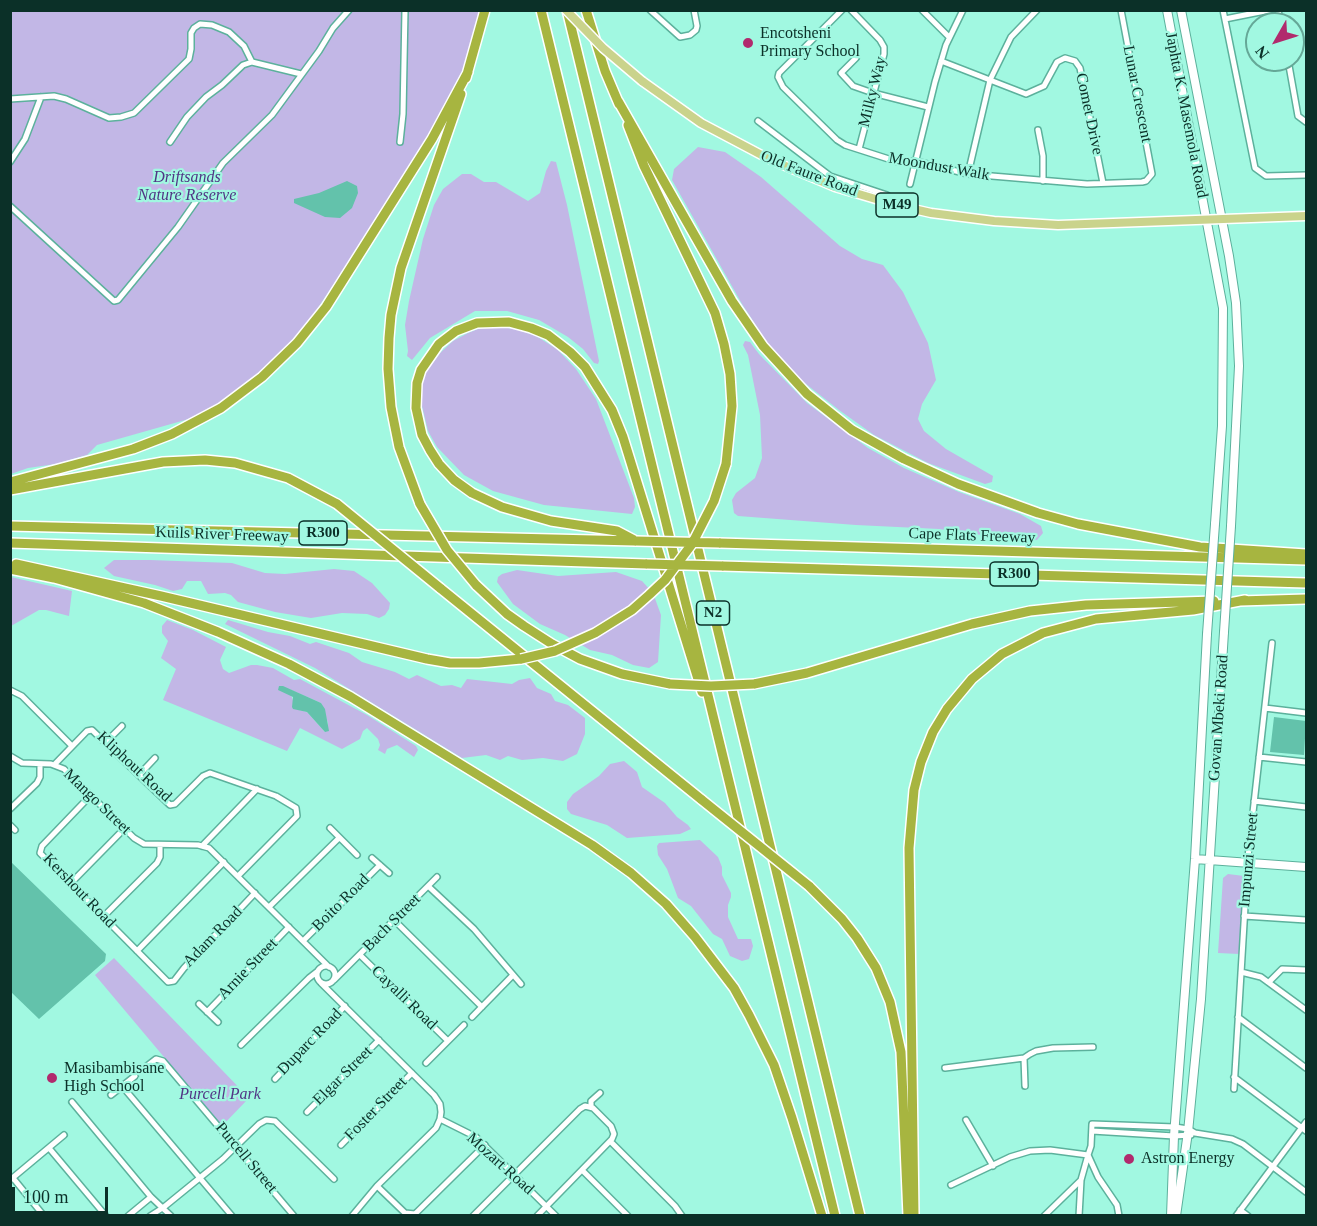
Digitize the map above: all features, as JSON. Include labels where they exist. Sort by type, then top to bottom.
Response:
[{"type":"highway","points":[[485,10],[468,72],[401,268],[391,315],[388,369],[391,407],[399,447],[420,504],[447,549],[476,585],[524,626],[580,659],[622,674],[670,684],[711,686],[754,684],[789,677],[972,624],[1030,611],[1086,605],[1306,599]]},
{"type":"highway","name":"N2","points":[[541,10],[835,1215]]},
{"type":"highway","name":"N2","points":[[566,10],[860,1215]]},
{"type":"highway","points":[[10,563],[142,591],[427,660],[450,663],[500,662],[555,651],[595,633],[632,610],[665,580],[692,544],[714,501],[726,464],[732,406],[730,374],[724,344],[714,313],[644,166],[605,71],[586,10]]},
{"type":"highway","points":[[10,482],[116,454],[162,438],[220,408],[262,377],[297,343],[326,307],[432,139],[468,72]]},
{"type":"highway","points":[[618,101],[732,300],[763,346],[807,394],[852,430],[904,459],[958,484],[1038,513],[1078,524],[1200,547],[1306,554]]},
{"type":"highway","points":[[636,541],[618,531],[551,521],[502,507],[472,493],[454,480],[430,450],[422,435],[416,408],[417,384],[421,370],[439,344],[456,331],[477,323],[509,322],[548,335],[585,367],[612,410],[623,436],[696,678],[717,730]]},
{"type":"highway","points":[[10,490],[163,462],[205,460],[235,463],[277,475],[337,504],[809,886],[842,919],[876,968],[890,1002],[901,1052],[908,1215]]},
{"type":"highway","name":"Kuils River Freeway","points":[[10,526],[636,541]]},
{"type":"highway","name":"Cape Flats Freeway","points":[[636,541],[1306,560]]},
{"type":"highway","name":"Kuils River Freeway","points":[[10,543],[1306,583]]},
{"type":"highway","points":[[10,569],[144,603],[219,632],[289,664],[351,698],[592,844],[631,873],[666,904],[734,988],[774,1065],[822,1215]]},
{"type":"highway","points":[[914,1215],[909,848],[914,790],[921,762],[933,732],[954,699],[977,674],[1008,650],[1043,633],[1066,625],[1096,619],[1193,610],[1245,600]]},
{"type":"main road","name":"Old Faure Road","points":[[566,10],[603,48],[642,81],[692,117],[750,151],[835,187],[896,205],[956,217],[1019,223],[1058,225],[1207,220]]},
{"type":"main road","name":"Japhta K. Masemola Road","points":[[1167,10],[1207,220]]},
{"type":"main road","name":"Japhta K. Masemola Road","points":[[1181,10],[1222,220]]},
{"type":"main road","name":"M49","points":[[1207,220],[1306,216]]},
{"type":"main road","name":"Govan Mbeki Road","points":[[1171,1215],[1222,426],[1223,308],[1207,220]]},
{"type":"main road","name":"Govan Mbeki Road","points":[[1176,1215],[1190,1133],[1201,999],[1231,526],[1239,341],[1236,303],[1222,220]]},
{"type":"main road","points":[[1195,859],[1306,867]]},
{"type":"street","points":[[10,206],[114,301],[118,300],[178,227],[223,163],[272,115],[333,28],[349,10]]},
{"type":"street","points":[[400,142],[403,114],[405,10]]},
{"type":"street","points":[[650,10],[680,37],[690,35],[696,30],[694,10]]},
{"type":"street","name":"Moondust Walk","points":[[842,10],[779,73],[778,77],[783,87],[829,134],[845,145],[898,162],[915,161],[968,174],[1042,181],[1103,183],[1142,182],[1150,178]]},
{"type":"street","name":"Milky Way","points":[[851,10],[884,47],[859,149]]},
{"type":"street","points":[[922,10],[949,37]]},
{"type":"street","points":[[910,184],[941,61],[949,37],[963,10]]},
{"type":"street","points":[[968,174],[990,80],[1008,42],[1037,10]]},
{"type":"street","name":"Lunar Crescent","points":[[1121,10],[1153,171],[1150,178]]},
{"type":"street","points":[[1223,10],[1255,168],[1266,176],[1306,175]]},
{"type":"street","points":[[1225,19],[1270,10]]},
{"type":"street","points":[[10,99],[54,96],[109,118],[121,117],[134,112],[189,58],[191,33],[200,24],[212,25],[230,32],[244,46],[252,62]]},
{"type":"street","points":[[856,58],[842,76],[853,86],[928,107]]},
{"type":"street","name":"Comet Drive","points":[[941,61],[1026,94],[1044,86],[1057,62],[1065,58],[1075,61],[1080,68],[1103,183]]},
{"type":"street","points":[[170,142],[187,117],[243,65],[252,62],[301,74]]},
{"type":"street","points":[[1290,72],[1298,116],[1306,123]]},
{"type":"street","points":[[10,162],[25,139],[41,97]]},
{"type":"street","points":[[758,121],[830,176],[887,195],[896,205]]},
{"type":"street","points":[[1038,130],[1043,156],[1042,181]]},
{"type":"street","name":"Impunzi Street","points":[[1233,1089],[1247,863],[1272,643]]},
{"type":"street","points":[[10,690],[26,700],[72,746]]},
{"type":"street","points":[[1265,708],[1306,712]]},
{"type":"street","points":[[106,742],[122,726]]},
{"type":"street","name":"Kliphout Road","points":[[54,765],[90,729],[170,805],[175,804],[208,773],[276,796],[295,807],[298,814],[238,876]]},
{"type":"street","name":"Mango Street","points":[[10,756],[22,763],[54,765],[64,769],[124,829],[144,844],[202,846]]},
{"type":"street","points":[[1259,757],[1306,762]]},
{"type":"street","points":[[139,775],[155,758]]},
{"type":"street","points":[[10,809],[37,783],[40,764]]},
{"type":"street","points":[[257,789],[202,846],[209,848],[224,862],[330,968],[334,976],[334,995]]},
{"type":"street","name":"Kershout Road","points":[[91,795],[40,849],[42,855],[168,982],[172,982]]},
{"type":"street","points":[[1254,801],[1306,807]]},
{"type":"street","points":[[330,828],[357,855]]},
{"type":"street","points":[[70,884],[124,829]]},
{"type":"street","points":[[269,907],[339,838]]},
{"type":"street","points":[[103,917],[157,863],[160,857],[160,846]]},
{"type":"street","name":"Boito Road","points":[[372,858],[389,873]]},
{"type":"street","points":[[137,951],[224,862]]},
{"type":"street","name":"Boito Road","points":[[303,941],[380,865]]},
{"type":"street","name":"Bach Street","points":[[333,981],[437,877]]},
{"type":"street","points":[[428,886],[474,929],[520,984]]},
{"type":"street","name":"Adam Road","points":[[172,982],[255,893]]},
{"type":"street","points":[[1244,916],[1306,920]]},
{"type":"street","points":[[394,921],[482,1006]]},
{"type":"street","name":"Arnie Street","points":[[207,1012],[289,927]]},
{"type":"street","name":"Cayalli Road","points":[[360,955],[448,1041]]},
{"type":"street","points":[[319,957],[320,982],[412,1073],[438,1101],[441,1112],[436,1128],[377,1186],[352,1215]]},
{"type":"street","points":[[241,1045],[318,970],[346,969]]},
{"type":"street","points":[[1269,982],[1282,969],[1306,970]]},
{"type":"street","points":[[1240,972],[1256,975],[1269,982],[1306,1010]]},
{"type":"street","points":[[472,1017],[513,975]]},
{"type":"street","points":[[301,986],[310,981],[328,984],[333,981]]},
{"type":"street","points":[[199,1004],[218,1022]]},
{"type":"street","name":"Duparc Road","points":[[275,1079],[345,1006]]},
{"type":"street","points":[[1238,1017],[1306,1068]]},
{"type":"street","points":[[426,1063],[464,1025]]},
{"type":"street","name":"Elgar Street","points":[[308,1112],[379,1040]]},
{"type":"street","points":[[945,1068],[1024,1058],[1044,1049],[1093,1047]]},
{"type":"street","points":[[1024,1058],[1025,1086]]},
{"type":"street","name":"Purcell Street","points":[[147,1066],[157,1059],[163,1060],[294,1215]]},
{"type":"street","name":"Foster Street","points":[[341,1146],[412,1073]]},
{"type":"street","points":[[111,1095],[135,1076]]},
{"type":"street","points":[[1234,1077],[1304,1129]]},
{"type":"street","points":[[122,1086],[232,1215]]},
{"type":"street","points":[[537,1215],[610,1142],[614,1134],[611,1126],[591,1107],[591,1101],[600,1093]]},
{"type":"street","points":[[72,1102],[151,1197],[171,1215]]},
{"type":"street","points":[[472,1215],[580,1109],[591,1107]]},
{"type":"street","name":"Mozart Road","points":[[440,1119],[476,1137],[556,1215]]},
{"type":"street","points":[[150,1215],[164,1207],[201,1177],[266,1120],[275,1121],[334,1179]]},
{"type":"street","points":[[966,1120],[993,1166]]},
{"type":"street","points":[[1236,1215],[1304,1129],[1306,1122]]},
{"type":"street","points":[[1079,1215],[1081,1179],[1091,1146],[1092,1124],[1225,1137],[1238,1141],[1306,1192]]},
{"type":"street","points":[[1130,1126],[1130,1134]]},
{"type":"street","points":[[1092,1131],[1130,1134],[1175,1132]]},
{"type":"street","points":[[44,1215],[12,1179],[64,1135]]},
{"type":"street","points":[[610,1142],[682,1215]]},
{"type":"street","points":[[377,1186],[405,1213],[415,1214],[485,1145]]},
{"type":"street","points":[[49,1148],[106,1215]]},
{"type":"street","points":[[951,1185],[1019,1154],[1041,1150],[1088,1155]]},
{"type":"street","points":[[1088,1155],[1098,1178],[1117,1205],[1119,1215]]},
{"type":"street","points":[[582,1170],[628,1215]]},
{"type":"street","points":[[1044,1215],[1081,1179]]},
{"type":"street","points":[[128,1215],[151,1197]]},
{"type":"street","points":[[1240,1210],[1248,1215]]},
{"type":"green space","name":"Driftsands Nature Reserve","points":[[10,11],[483,11],[478,41],[431,130],[371,228],[300,335],[224,409],[97,445],[87,455],[11,474]]},
{"type":"green space","points":[[698,147],[725,152],[761,177],[840,246],[862,259],[883,265],[903,292],[928,343],[936,380],[922,404],[918,419],[924,431],[946,449],[993,476],[992,482],[985,484],[928,463],[874,435],[797,377],[768,344],[742,304],[672,180],[674,169]]},
{"type":"green space","points":[[551,161],[556,162],[567,205],[598,364],[594,363],[583,349],[568,337],[539,320],[507,311],[475,311],[430,338],[412,360],[407,356],[405,325],[409,301],[423,239],[434,205],[443,189],[462,174],[471,174],[484,182],[496,182],[528,201],[540,193]]},
{"type":"green space","points":[[483,327],[502,327],[536,336],[557,349],[576,369],[596,399],[634,498],[635,507],[632,514],[544,505],[493,491],[464,475],[437,447],[428,431],[421,402],[421,389],[426,372],[440,353],[453,341]]},
{"type":"green space","points":[[745,341],[750,342],[807,403],[868,448],[904,468],[959,492],[1020,514],[1041,526],[1043,533],[1037,540],[1025,541],[939,529],[738,516],[734,513],[732,500],[736,493],[755,478],[762,458],[760,415],[748,355],[743,345]]},
{"type":"green space","points":[[114,560],[232,563],[265,573],[285,574],[334,569],[354,571],[372,583],[390,603],[389,609],[379,618],[367,614],[342,613],[311,618],[275,612],[238,602],[225,593],[208,594],[201,581],[187,581],[182,589],[173,591],[114,576],[104,568]]},
{"type":"green space","points":[[517,570],[558,576],[616,572],[642,581],[653,593],[661,615],[658,662],[649,668],[633,665],[612,655],[590,650],[540,624],[513,604],[497,582],[498,577],[502,574]]},
{"type":"green space","points":[[11,577],[72,591],[69,616],[39,610],[11,626]]},
{"type":"green space","points":[[167,620],[226,647],[220,660],[223,669],[229,673],[257,665],[273,668],[294,680],[300,679],[367,715],[416,746],[418,750],[414,757],[397,745],[387,749],[385,754],[378,750],[380,745],[378,739],[367,728],[360,739],[342,749],[300,728],[287,751],[163,700],[176,669],[161,658],[168,641],[162,633],[162,626]],"holes":[[[289,689],[321,703],[328,723],[325,732],[307,712],[296,709]]]},
{"type":"green space","points":[[228,620],[290,636],[310,644],[316,642],[349,653],[362,662],[395,672],[409,679],[417,675],[441,686],[452,685],[461,688],[467,679],[512,684],[530,678],[537,688],[551,694],[555,701],[568,705],[585,718],[585,734],[577,754],[563,761],[543,758],[522,760],[508,756],[500,760],[486,755],[462,758],[315,668],[225,624]]},
{"type":"green space","points":[[624,761],[637,772],[642,787],[665,803],[691,829],[680,834],[627,838],[607,825],[571,814],[567,809],[567,802],[573,794],[599,776],[610,764]]},
{"type":"green space","points":[[700,840],[718,857],[722,875],[731,893],[728,917],[738,939],[751,939],[753,946],[749,959],[742,961],[730,956],[722,939],[713,934],[691,906],[678,898],[667,869],[658,855],[659,843]]},
{"type":"green space","points":[[1228,874],[1244,876],[1239,954],[1218,953],[1223,878]]},
{"type":"green space","name":"Purcell Park","points":[[114,958],[249,1098],[222,1126],[95,975]]},
{"type":"shaded area","points":[[347,181],[357,186],[358,193],[352,208],[340,218],[325,217],[294,203],[294,199],[319,193]]},
{"type":"shaded area","points":[[279,686],[321,703],[325,709],[329,731],[325,732],[307,712],[293,709],[293,697],[278,690]]},
{"type":"shaded area","points":[[1274,717],[1306,721],[1304,755],[1270,752]]},
{"type":"shaded area","points":[[10,861],[106,954],[105,961],[39,1019],[11,992]]},
{"type":"place","name":"Encotsheni Primary School","points":[[748,43]]},
{"type":"place","name":"Masibambisane High School","points":[[52,1078]]},
{"type":"place","name":"Astron Energy","points":[[1129,1159]]}]
